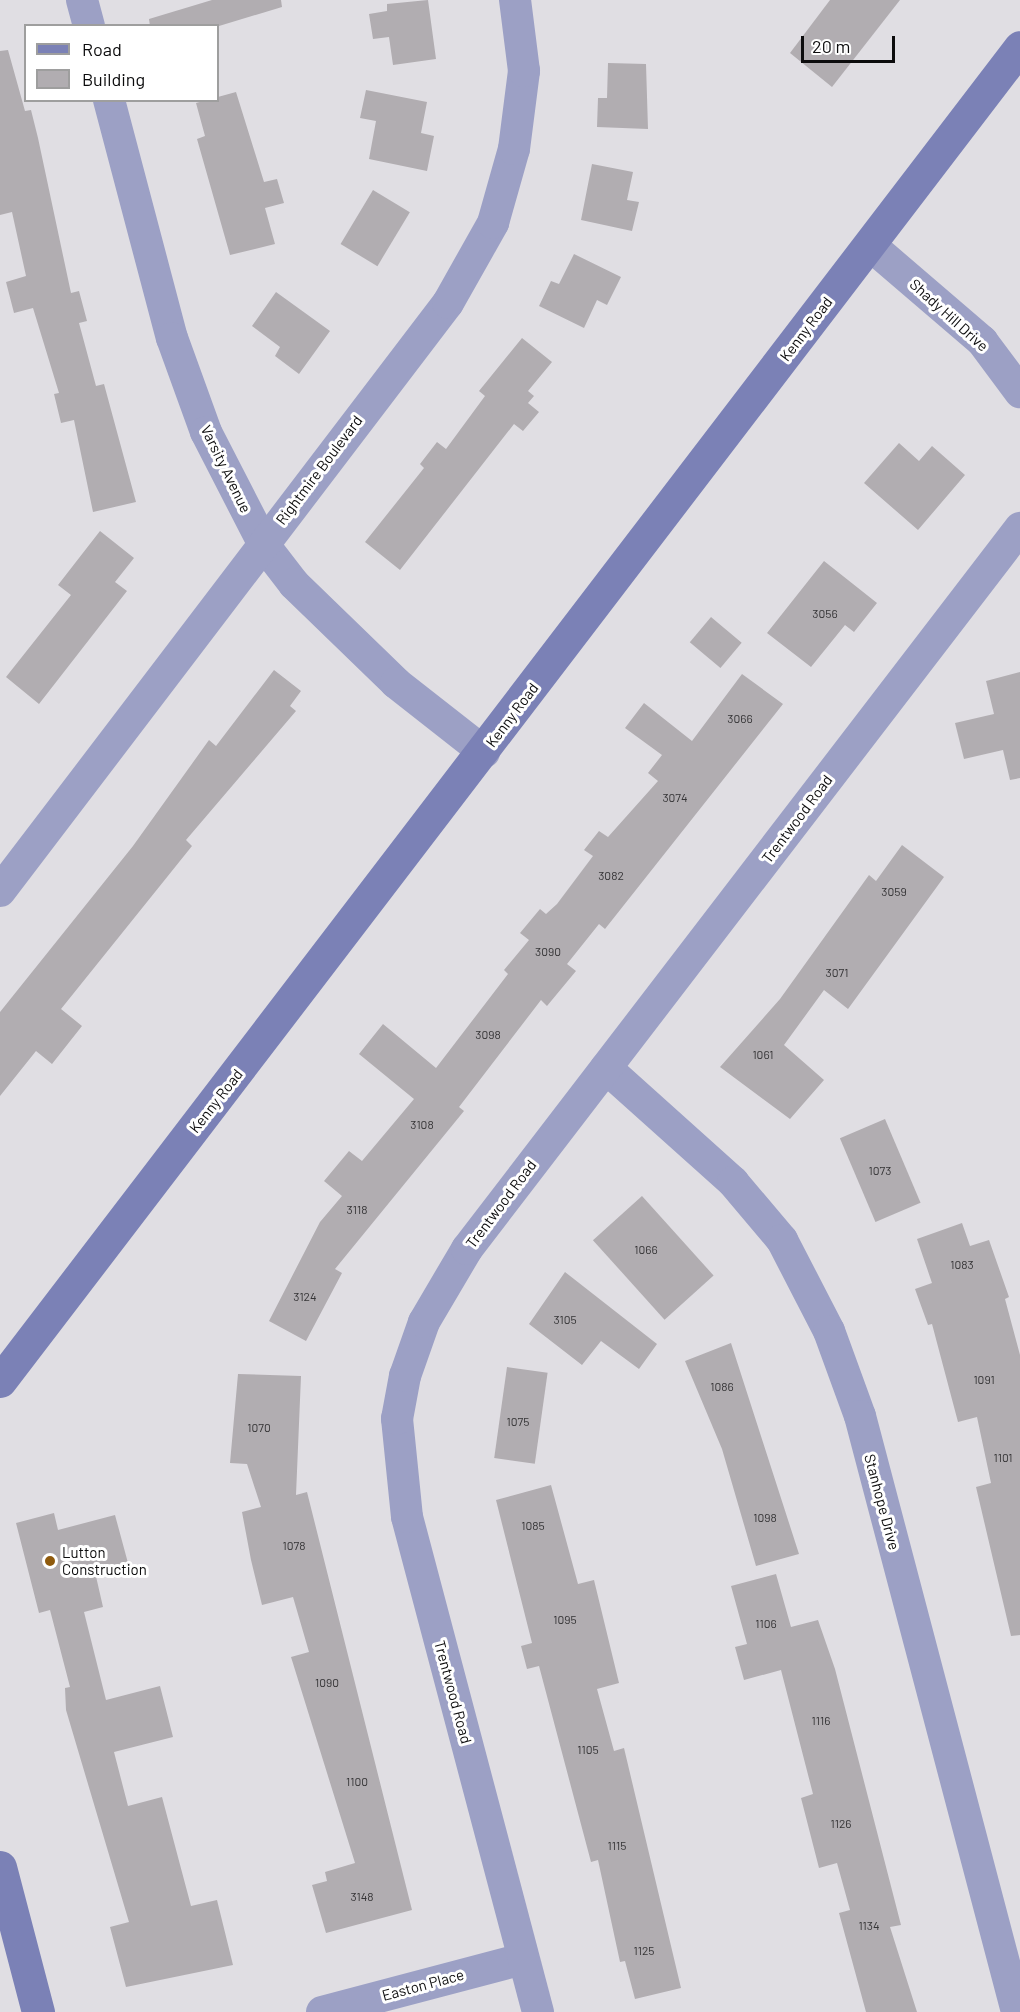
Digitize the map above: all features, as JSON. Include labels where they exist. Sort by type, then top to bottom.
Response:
[{"type":"main road","name":"Kenny Road","points":[[0,1381],[484,752],[1020,47]]},
{"type":"main road","points":[[0,1867],[38,2012]]},
{"type":"street","points":[[82,0],[88,24]]},
{"type":"street","name":"Rightmire Boulevard","points":[[0,891],[448,303],[493,223],[514,149],[524,70],[515,0]]},
{"type":"street","name":"Varsity Avenue","points":[[110,102],[172,338],[206,432],[264,545],[294,584],[396,683],[484,752]]},
{"type":"street","name":"Shady Hill Drive","points":[[870,245],[982,341],[1020,393]]},
{"type":"street","name":"Trentwood Road","points":[[538,2012],[407,1517],[397,1419],[424,1322],[467,1249],[1020,528]]},
{"type":"street","name":"Stanhope Drive","points":[[606,1068],[733,1182],[775,1232],[829,1331],[860,1416],[1017,2012]]},
{"type":"street","name":"Easton Place","points":[[322,2012],[523,1959]]},
{"type":"building","points":[[212,0],[281,0],[282,7],[219,26],[219,24],[150,24],[149,19]]},
{"type":"building","points":[[428,0],[436,59],[393,65],[389,37],[373,39],[369,14],[387,11],[387,4]]},
{"type":"building","points":[[830,0],[900,0],[832,87],[790,53]]},
{"type":"building","points":[[8,50],[25,111],[31,110],[71,293],[79,291],[87,321],[79,323],[96,386],[104,384],[136,502],[93,512],[74,420],[61,423],[54,394],[59,393],[33,308],[14,313],[6,282],[26,276],[12,212],[0,215],[0,51]]},
{"type":"building","points":[[608,63],[646,64],[648,129],[597,127],[598,98],[607,98]]},
{"type":"building","points":[[366,90],[427,102],[421,133],[434,136],[427,171],[369,159],[376,121],[360,118]]},
{"type":"building","points":[[236,92],[264,182],[277,179],[284,203],[265,208],[275,244],[230,255],[197,139],[205,136],[196,103],[219,102],[219,97]]},
{"type":"building","points":[[592,164],[633,172],[627,200],[639,202],[632,231],[581,220]]},
{"type":"building","points":[[373,190],[410,212],[377,266],[341,244]]},
{"type":"building","points":[[574,254],[621,277],[607,305],[597,300],[584,328],[539,306],[551,281],[559,284]]},
{"type":"building","points":[[276,292],[330,331],[299,374],[275,356],[280,347],[252,326]]},
{"type":"building","points":[[522,338],[552,362],[528,391],[534,396],[528,403],[539,412],[523,431],[514,424],[400,570],[365,542],[424,468],[420,464],[437,442],[446,449],[485,396],[479,391]]},
{"type":"building","points":[[899,443],[919,461],[932,446],[965,475],[918,530],[864,483]]},
{"type":"building","points":[[100,531],[134,558],[115,582],[127,591],[39,704],[6,677],[71,595],[58,585]]},
{"type":"building","points":[[824,561],[877,603],[854,632],[845,625],[811,667],[767,633]]},
{"type":"building","points":[[711,617],[742,643],[720,668],[690,642]]},
{"type":"building","points":[[274,670],[301,691],[290,706],[296,711],[186,840],[192,846],[61,1009],[82,1026],[52,1064],[36,1051],[0,1096],[0,1012],[133,846],[209,740],[216,746]]},
{"type":"building","points":[[1020,672],[1020,778],[1010,780],[1003,750],[964,759],[955,723],[994,714],[986,681]]},
{"type":"building","points":[[742,674],[783,704],[605,929],[599,924],[567,964],[576,971],[547,1006],[541,1000],[459,1107],[464,1111],[335,1269],[342,1273],[306,1341],[269,1321],[320,1222],[342,1196],[324,1181],[349,1151],[362,1161],[414,1099],[359,1054],[383,1024],[436,1068],[508,974],[504,970],[529,940],[520,933],[540,909],[546,914],[557,904],[593,856],[584,850],[599,831],[608,837],[658,781],[648,773],[662,755],[625,728],[644,703],[692,741]]},
{"type":"building","points":[[902,845],[944,877],[848,1009],[824,990],[784,1045],[824,1080],[790,1119],[720,1067],[780,999],[869,875],[876,881]]},
{"type":"building","points":[[885,1119],[921,1203],[875,1222],[840,1138]]},
{"type":"building","points":[[642,1196],[714,1276],[665,1320],[593,1240]]},
{"type":"building","points":[[962,1223],[970,1246],[989,1240],[1009,1297],[1005,1299],[1020,1355],[1020,1635],[1011,1636],[976,1487],[991,1483],[977,1417],[958,1422],[932,1324],[928,1325],[915,1289],[932,1283],[917,1239]]},
{"type":"building","points":[[565,1272],[657,1344],[639,1369],[601,1341],[582,1365],[529,1324]]},
{"type":"building","points":[[731,1343],[799,1554],[756,1566],[722,1449],[685,1361]]},
{"type":"building","points":[[507,1367],[548,1373],[535,1464],[494,1458]]},
{"type":"building","points":[[238,1374],[301,1376],[296,1495],[307,1492],[412,1910],[326,1933],[312,1885],[327,1881],[325,1872],[355,1863],[291,1657],[309,1652],[293,1597],[262,1605],[251,1560],[242,1512],[261,1507],[247,1464],[230,1463]]},
{"type":"building","points":[[551,1485],[578,1584],[594,1580],[619,1683],[597,1689],[614,1751],[624,1748],[681,1988],[635,1999],[625,1961],[620,1962],[598,1860],[591,1862],[539,1666],[527,1669],[521,1646],[532,1643],[496,1500]]},
{"type":"building","points":[[54,1513],[58,1530],[115,1515],[128,1563],[95,1572],[103,1607],[84,1612],[106,1700],[160,1686],[173,1737],[114,1752],[128,1806],[162,1797],[191,1906],[217,1900],[233,1965],[126,1987],[110,1927],[129,1922],[66,1710],[65,1688],[70,1687],[50,1610],[39,1613],[16,1523]]},
{"type":"building","points":[[776,1574],[791,1627],[818,1620],[835,1669],[901,1925],[890,1927],[917,2012],[866,2012],[839,1913],[850,1910],[837,1863],[819,1868],[801,1798],[813,1794],[781,1670],[744,1680],[735,1647],[747,1644],[731,1586]]},
{"type":"place","name":"Lutton Construction","points":[[50,1561]]}]
